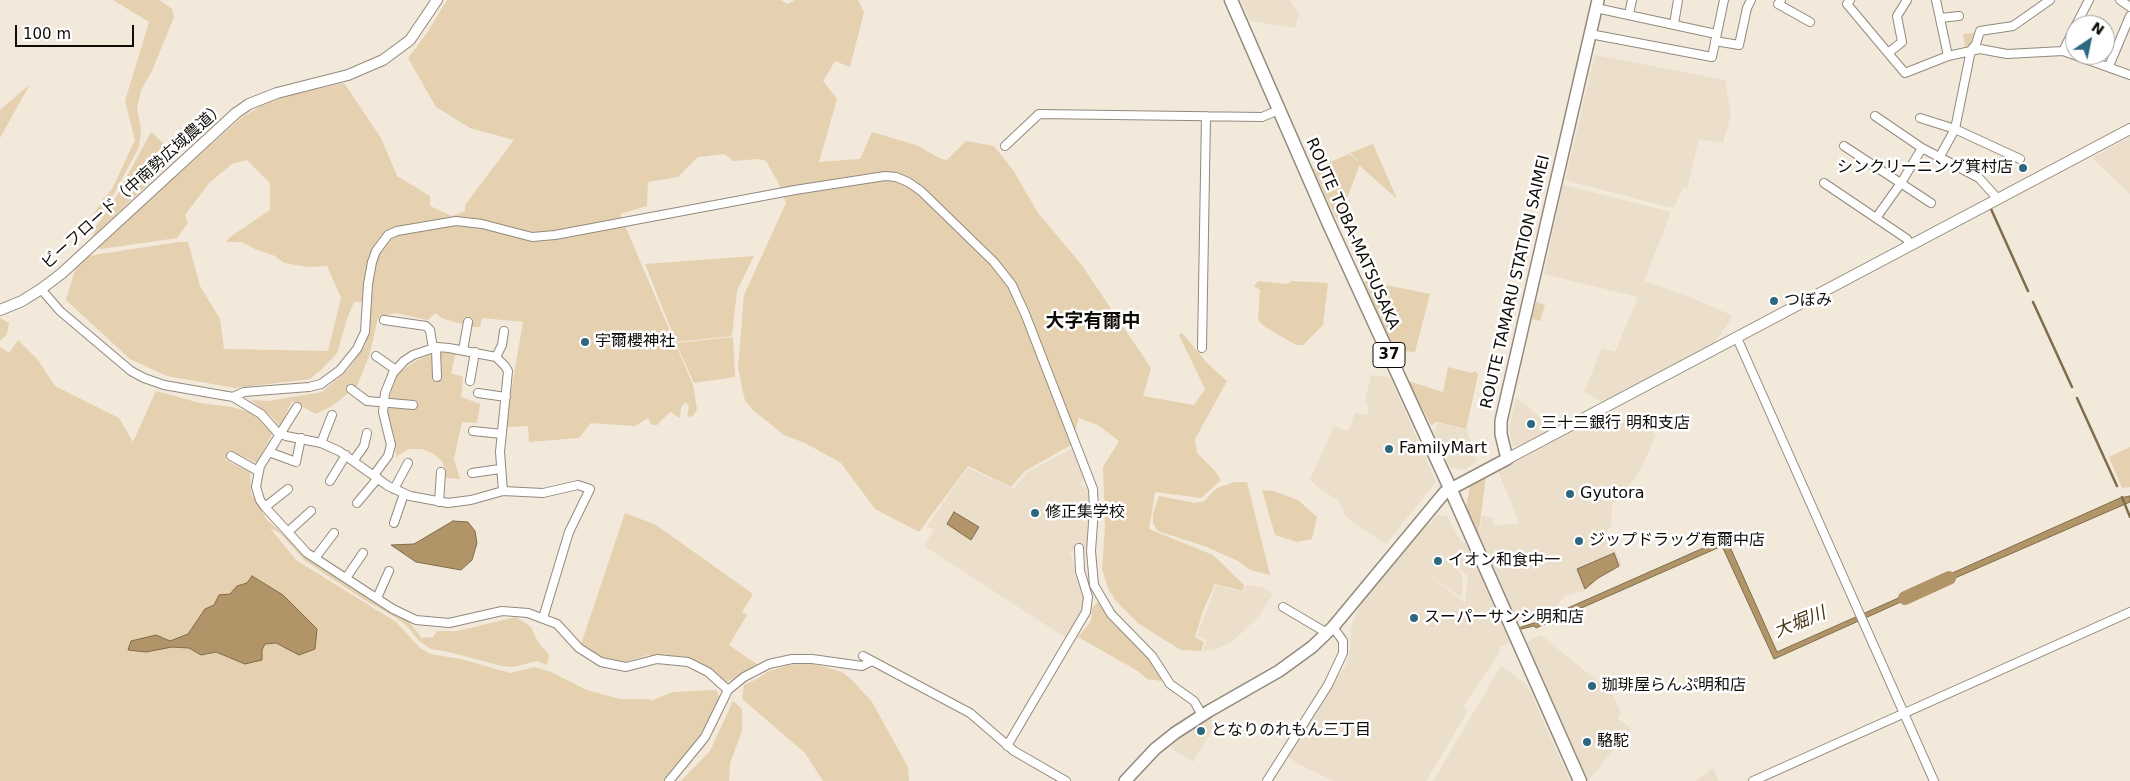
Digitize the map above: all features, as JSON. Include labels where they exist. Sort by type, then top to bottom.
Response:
[{"type":"main road","name":"ROUTE TOBA-MATSUSAKA","points":[[1234,1],[1332,231],[1450,488],[1580,781]]},
{"type":"main road","name":"ROUTE TAMARU STATION SAIMEI","points":[[1507,459],[1501,434],[1501,421],[1597,4]]},
{"type":"main road","points":[[1125,781],[1165,740],[1202,715],[1290,664],[1330,630],[1441,496],[1450,488],[1507,459]]},
{"type":"street","name":"ビーフロード（中南勢広域農道）","points":[[0,310],[22,301],[41,289],[67,268],[236,113],[249,104],[276,93],[348,75],[383,60],[410,40],[437,0]]},
{"type":"street","points":[[1629,14],[1632,0]]},
{"type":"street","points":[[1674,24],[1678,0]]},
{"type":"street","points":[[1590,34],[1712,57],[1724,0]]},
{"type":"street","points":[[1597,4],[1629,14],[1674,24],[1739,45],[1747,8],[1751,0]]},
{"type":"street","points":[[1782,0],[1778,4],[1810,22]]},
{"type":"street","points":[[1850,0],[1847,4],[1905,73],[1948,56],[1980,49],[2015,54],[2063,51],[2130,75]]},
{"type":"street","points":[[1888,54],[1902,42],[1897,16],[1907,0]]},
{"type":"street","points":[[1936,0],[1948,56]]},
{"type":"street","points":[[1939,158],[1955,129],[1971,50],[1976,44],[1980,31],[2013,26],[2050,0]]},
{"type":"street","points":[[2081,15],[2089,0]]},
{"type":"street","points":[[2120,0],[2130,7]]},
{"type":"street","points":[[1940,18],[1959,16]]},
{"type":"street","points":[[2109,66],[2130,16]]},
{"type":"street","points":[[2063,51],[2065,47]]},
{"type":"street","points":[[1005,146],[1039,114],[1262,117],[1279,110]]},
{"type":"street","points":[[1202,348],[1206,116]]},
{"type":"street","points":[[1875,116],[1922,148],[1979,178],[1997,198]]},
{"type":"street","points":[[1920,118],[1955,129],[2020,160]]},
{"type":"street","points":[[1507,459],[2130,129]]},
{"type":"street","points":[[1844,146],[1931,203]]},
{"type":"street","points":[[1876,218],[1901,183],[1922,148]]},
{"type":"street","points":[[232,397],[244,392],[309,388],[321,384],[340,370],[357,349],[365,332],[368,284],[376,251],[388,235],[397,231],[456,221],[482,224],[532,237],[555,236],[804,189],[885,176],[896,177],[908,182],[921,192],[994,262],[1012,285],[1026,316],[1093,489],[1094,509],[1091,550],[1094,585],[1111,614],[1152,656],[1170,684],[1194,701],[1202,715]]},
{"type":"street","points":[[1824,183],[1907,239],[1910,245]]},
{"type":"street","points":[[41,289],[60,311],[131,371],[164,385],[232,397],[261,414],[281,434],[321,443],[354,460],[404,494],[438,502],[471,500],[503,491],[544,493],[578,484],[590,489],[569,532],[543,618]]},
{"type":"street","points":[[384,320],[426,326],[430,330],[437,377]]},
{"type":"street","points":[[463,350],[468,322]]},
{"type":"street","points":[[496,357],[502,345],[504,331]]},
{"type":"street","points":[[1737,338],[1934,781]]},
{"type":"street","points":[[357,503],[388,456],[391,445],[384,417],[383,402],[388,382],[396,370],[413,355],[434,348],[463,350],[496,357],[506,366],[508,371],[500,469],[503,491]]},
{"type":"street","points":[[470,381],[475,352]]},
{"type":"street","points":[[376,356],[396,370]]},
{"type":"street","points":[[351,389],[367,401],[413,406]]},
{"type":"street","points":[[478,393],[506,397]]},
{"type":"street","points":[[297,407],[258,471],[256,487],[260,500],[265,507],[289,532],[300,548],[315,558],[405,616],[433,623],[460,621],[509,610],[543,618],[557,624],[579,648],[601,662],[626,667],[657,659],[688,662],[708,672],[728,690]]},
{"type":"street","points":[[321,443],[332,415]]},
{"type":"street","points":[[473,430],[502,434]]},
{"type":"street","points":[[354,460],[364,446],[367,433]]},
{"type":"street","points":[[269,452],[296,462],[301,438]]},
{"type":"street","points":[[231,456],[258,471]]},
{"type":"street","points":[[330,481],[346,456]]},
{"type":"street","points":[[394,489],[408,463]]},
{"type":"street","points":[[472,473],[500,469]]},
{"type":"street","points":[[438,502],[441,472]]},
{"type":"street","points":[[265,507],[288,489]]},
{"type":"street","points":[[394,523],[404,494]]},
{"type":"street","points":[[289,532],[311,511]]},
{"type":"street","points":[[315,558],[334,533]]},
{"type":"street","points":[[1007,746],[1086,612],[1088,597],[1080,571],[1079,548]]},
{"type":"street","points":[[346,578],[363,553]]},
{"type":"street","points":[[376,598],[389,571]]},
{"type":"street","points":[[1267,781],[1328,685],[1343,653],[1342,641],[1330,630],[1283,607]]},
{"type":"street","points":[[1754,781],[2130,612]]},
{"type":"street","points":[[863,656],[970,712],[1007,746],[1066,781]]},
{"type":"street","points":[[669,781],[705,737],[728,690],[735,683],[754,671],[781,661],[803,658],[862,666],[872,661]]},
{"type":"shaded area","points":[[113,0],[159,0],[172,9],[174,17],[152,71],[141,90],[137,108],[141,130],[139,147],[114,194],[90,226],[87,227],[102,200],[112,189],[135,140],[125,101],[149,22]]},
{"type":"shaded area","points":[[447,0],[781,0],[787,4],[795,0],[858,0],[864,12],[850,67],[835,61],[823,81],[837,99],[819,162],[860,159],[872,132],[916,145],[941,159],[947,160],[966,141],[994,146],[1013,170],[1038,213],[1081,264],[1151,368],[1143,396],[1194,405],[1205,389],[1179,335],[1182,333],[1207,363],[1227,381],[1195,439],[1197,453],[1221,480],[1201,498],[1155,492],[1149,529],[1213,555],[1244,585],[1243,591],[1215,584],[1203,611],[1195,637],[1204,642],[1201,651],[1181,650],[1139,624],[1115,600],[1108,588],[1102,569],[1105,527],[1103,467],[1119,441],[1098,425],[1079,418],[1071,445],[1025,471],[1011,487],[968,466],[919,532],[875,509],[841,463],[805,443],[784,435],[754,411],[745,401],[738,368],[744,295],[786,203],[779,184],[766,161],[758,159],[733,161],[725,154],[698,157],[678,177],[648,182],[647,206],[620,214],[693,385],[697,409],[693,416],[687,417],[689,406],[686,402],[681,407],[680,418],[670,412],[657,425],[652,425],[648,418],[635,426],[591,423],[579,438],[529,442],[528,426],[505,427],[523,322],[482,318],[480,327],[472,327],[469,318],[461,324],[444,319],[435,313],[428,320],[395,313],[378,318],[369,356],[357,386],[332,406],[316,414],[292,401],[280,427],[273,418],[251,400],[268,401],[322,392],[349,369],[365,346],[370,324],[370,302],[354,302],[337,353],[310,379],[235,388],[167,376],[130,359],[66,300],[75,270],[88,256],[188,242],[200,286],[220,319],[224,349],[328,351],[341,298],[327,266],[308,267],[284,263],[275,256],[242,242],[226,242],[230,237],[270,210],[270,183],[247,160],[232,164],[209,183],[185,215],[188,223],[177,238],[101,249],[97,247],[241,118],[262,105],[287,96],[344,83],[381,138],[397,176],[430,196],[430,206],[452,216],[465,211],[465,205],[514,140],[470,128],[436,107],[408,58],[427,33]]},
{"type":"shaded area","points":[[1242,0],[1289,0],[1299,13],[1295,28],[1250,21]]},
{"type":"shaded area","points":[[1974,33],[1969,47],[1965,47],[1963,34]]},
{"type":"shaded area","points":[[1595,55],[1725,80],[1731,114],[1723,143],[1699,139],[1687,188],[1683,187],[1674,207],[1565,180]]},
{"type":"shaded area","points":[[30,84],[0,138],[0,110]]},
{"type":"shaded area","points":[[151,132],[177,156],[93,237],[96,226],[111,206]]},
{"type":"shaded area","points":[[2130,137],[2130,194],[2092,158]]},
{"type":"shaded area","points":[[1373,144],[1397,199],[1360,164],[1338,222],[1313,169],[1349,154],[1361,163],[1350,153]]},
{"type":"shaded area","points":[[1563,185],[1671,212],[1642,286],[1645,281],[1690,297],[1731,315],[1732,318],[1714,344],[1604,403],[1584,392],[1602,348],[1615,352],[1638,297],[1544,274]]},
{"type":"shaded area","points":[[754,256],[737,291],[732,336],[676,342],[645,264]]},
{"type":"shaded area","points":[[1258,281],[1287,284],[1292,281],[1328,283],[1323,325],[1303,345],[1296,345],[1265,327],[1258,320],[1260,290],[1254,286]]},
{"type":"shaded area","points":[[1366,281],[1430,294],[1415,352],[1404,351],[1398,359],[1363,283]]},
{"type":"shaded area","points":[[1536,302],[1545,305],[1540,321],[1532,319]]},
{"type":"shaded area","points":[[0,318],[9,323],[7,334],[0,341]]},
{"type":"shaded area","points":[[733,337],[735,377],[694,383],[676,343]]},
{"type":"shaded area","points":[[18,340],[38,360],[55,386],[119,418],[133,442],[156,391],[200,403],[232,407],[251,413],[272,434],[257,463],[231,451],[225,460],[250,472],[251,493],[267,520],[288,538],[296,548],[367,597],[409,622],[422,638],[433,637],[437,631],[457,631],[516,617],[531,627],[538,642],[549,655],[547,665],[537,661],[513,667],[431,649],[419,641],[406,625],[304,560],[280,533],[270,528],[296,560],[396,622],[420,648],[430,654],[461,659],[510,673],[534,667],[551,672],[587,690],[620,699],[650,699],[650,701],[673,692],[716,690],[721,699],[728,702],[707,743],[676,781],[0,781],[0,347],[9,353]]},
{"type":"shaded area","points":[[456,352],[451,373],[463,377],[461,397],[480,404],[477,423],[462,422],[454,459],[460,479],[446,478],[443,462],[434,454],[422,449],[408,449],[396,457],[395,440],[387,409],[397,374],[424,357]]},
{"type":"shaded area","points":[[1448,367],[1472,373],[1475,371],[1478,375],[1466,429],[1437,422],[1431,425],[1408,381],[1443,392]]},
{"type":"shaded area","points":[[1371,375],[1390,377],[1436,482],[1386,544],[1352,522],[1344,514],[1339,501],[1310,480],[1334,426],[1348,431],[1355,413],[1367,415],[1369,406],[1365,401]]},
{"type":"shaded area","points":[[1516,398],[1532,409],[1531,411],[1558,427],[1534,440],[1513,447],[1509,428]]},
{"type":"shaded area","points":[[1609,411],[1656,434],[1643,465],[1635,478],[1612,505],[1611,526],[1606,532],[1620,560],[1621,567],[1597,580],[1584,591],[1565,596],[1556,606],[1534,616],[1525,616],[1517,623],[1478,538],[1482,516],[1493,518],[1494,526],[1519,523],[1498,471]]},
{"type":"shaded area","points":[[1438,423],[1467,430],[1477,461],[1464,470],[1450,467],[1434,433]]},
{"type":"shaded area","points":[[2130,447],[2130,487],[2122,488],[2109,457]]},
{"type":"shaded area","points":[[1073,448],[1086,479],[1079,483],[1084,488],[1088,487],[1091,509],[1088,548],[1070,552],[1085,597],[1085,607],[1066,638],[924,546],[934,530],[927,526],[968,468],[1014,489],[1026,473]]},
{"type":"shaded area","points":[[1486,477],[1478,537],[1466,506],[1470,486]]},
{"type":"shaded area","points":[[1235,482],[1247,482],[1270,575],[1250,570],[1238,561],[1207,547],[1158,531],[1153,523],[1153,514],[1159,496],[1195,503],[1204,501],[1217,488]]},
{"type":"shaded area","points":[[1262,490],[1273,491],[1298,500],[1317,517],[1312,539],[1297,542],[1275,535]]},
{"type":"shaded area","points":[[2130,496],[2130,502],[1932,588],[1931,586],[1930,583],[2120,498]]},
{"type":"shaded area","points":[[954,512],[979,527],[971,540],[947,524]]},
{"type":"shaded area","points":[[625,513],[656,525],[753,594],[742,612],[747,615],[729,645],[758,665],[725,683],[701,663],[687,657],[648,655],[619,664],[604,658],[581,644]]},
{"type":"shaded area","points":[[1437,515],[1447,516],[1461,542],[1465,542],[1510,642],[1500,647],[1498,655],[1463,707],[1468,711],[1426,781],[1334,781],[1296,763],[1287,755],[1322,698],[1346,665],[1351,646],[1350,638],[1352,633],[1350,632],[1357,610],[1366,595],[1427,524],[1429,525]],"holes":[[[1434,548],[1468,576],[1465,603],[1422,570],[1462,598],[1462,574]]]},
{"type":"shaded area","points":[[453,521],[468,522],[475,531],[477,543],[472,560],[461,570],[416,562],[391,545],[414,544]]},
{"type":"shaded area","points":[[1726,538],[1777,652],[1921,588],[1923,592],[1774,659],[1722,546],[1536,628],[1534,626],[1519,631],[1518,628],[1534,623]]},
{"type":"shaded area","points":[[1614,553],[1619,566],[1598,578],[1585,589],[1577,569]]},
{"type":"shaded area","points":[[252,576],[283,595],[317,629],[315,649],[299,655],[276,643],[265,644],[262,650],[262,660],[245,664],[216,652],[201,655],[189,648],[172,647],[146,652],[128,650],[131,641],[156,635],[170,641],[188,634],[205,609],[214,605],[219,595],[230,594],[237,586],[247,583]]},
{"type":"shaded area","points":[[1216,585],[1243,592],[1246,585],[1262,587],[1273,594],[1259,616],[1232,642],[1217,649],[1202,652],[1207,640],[1197,636]]},
{"type":"shaded area","points":[[1098,602],[1110,620],[1148,658],[1162,681],[1147,679],[1138,671],[1078,637],[1091,621],[1092,608]]},
{"type":"shaded area","points":[[1541,635],[1612,693],[1621,713],[1617,718],[1631,728],[1588,781],[1523,644]]},
{"type":"shaded area","points":[[810,663],[842,672],[872,702],[908,767],[909,781],[823,781],[805,753],[742,699],[744,685],[767,672],[788,665]]},
{"type":"shaded area","points":[[1501,666],[1527,685],[1570,781],[1433,781]]},
{"type":"shaded area","points":[[733,701],[742,709],[742,731],[730,763],[729,781],[681,781],[710,751]]},
{"type":"shaded area","points":[[1204,718],[1218,721],[1193,762],[1171,748],[1175,741]]},
{"type":"shaded area","points":[[1713,768],[1719,781],[1696,781]]},
{"type":"waterway","points":[[1991,209],[2028,291]]},
{"type":"waterway","points":[[2033,302],[2072,387]]},
{"type":"waterway","points":[[2077,398],[2117,486]]},
{"type":"waterway","points":[[2122,497],[2130,517]]},
{"type":"waterway","name":"大堀川","points":[[1905,598],[1949,578]]},
{"type":"place","name":"シンクリーニング箕村店","points":[[2023,168]]},
{"type":"place","name":"つぼみ","points":[[1774,301]]},
{"type":"place","name":"宇爾櫻神社","points":[[585,342]]},
{"type":"place","name":"三十三銀行 明和支店","points":[[1531,424]]},
{"type":"place","name":"FamilyMart","points":[[1389,449]]},
{"type":"place","name":"Gyutora","points":[[1570,494]]},
{"type":"place","name":"修正集学校","points":[[1035,513]]},
{"type":"place","name":"ジップドラッグ有爾中店","points":[[1579,541]]},
{"type":"place","name":"イオン和食中一","points":[[1438,561]]},
{"type":"place","name":"スーパーサンシ明和店","points":[[1414,618]]},
{"type":"place","name":"珈琲屋らんぷ明和店","points":[[1592,686]]},
{"type":"place","name":"となりのれもん三丁目","points":[[1201,731]]},
{"type":"place","name":"駱駝","points":[[1587,742]]},
{"type":"district","name":"大字有爾中","points":[[1093,322]]}]
